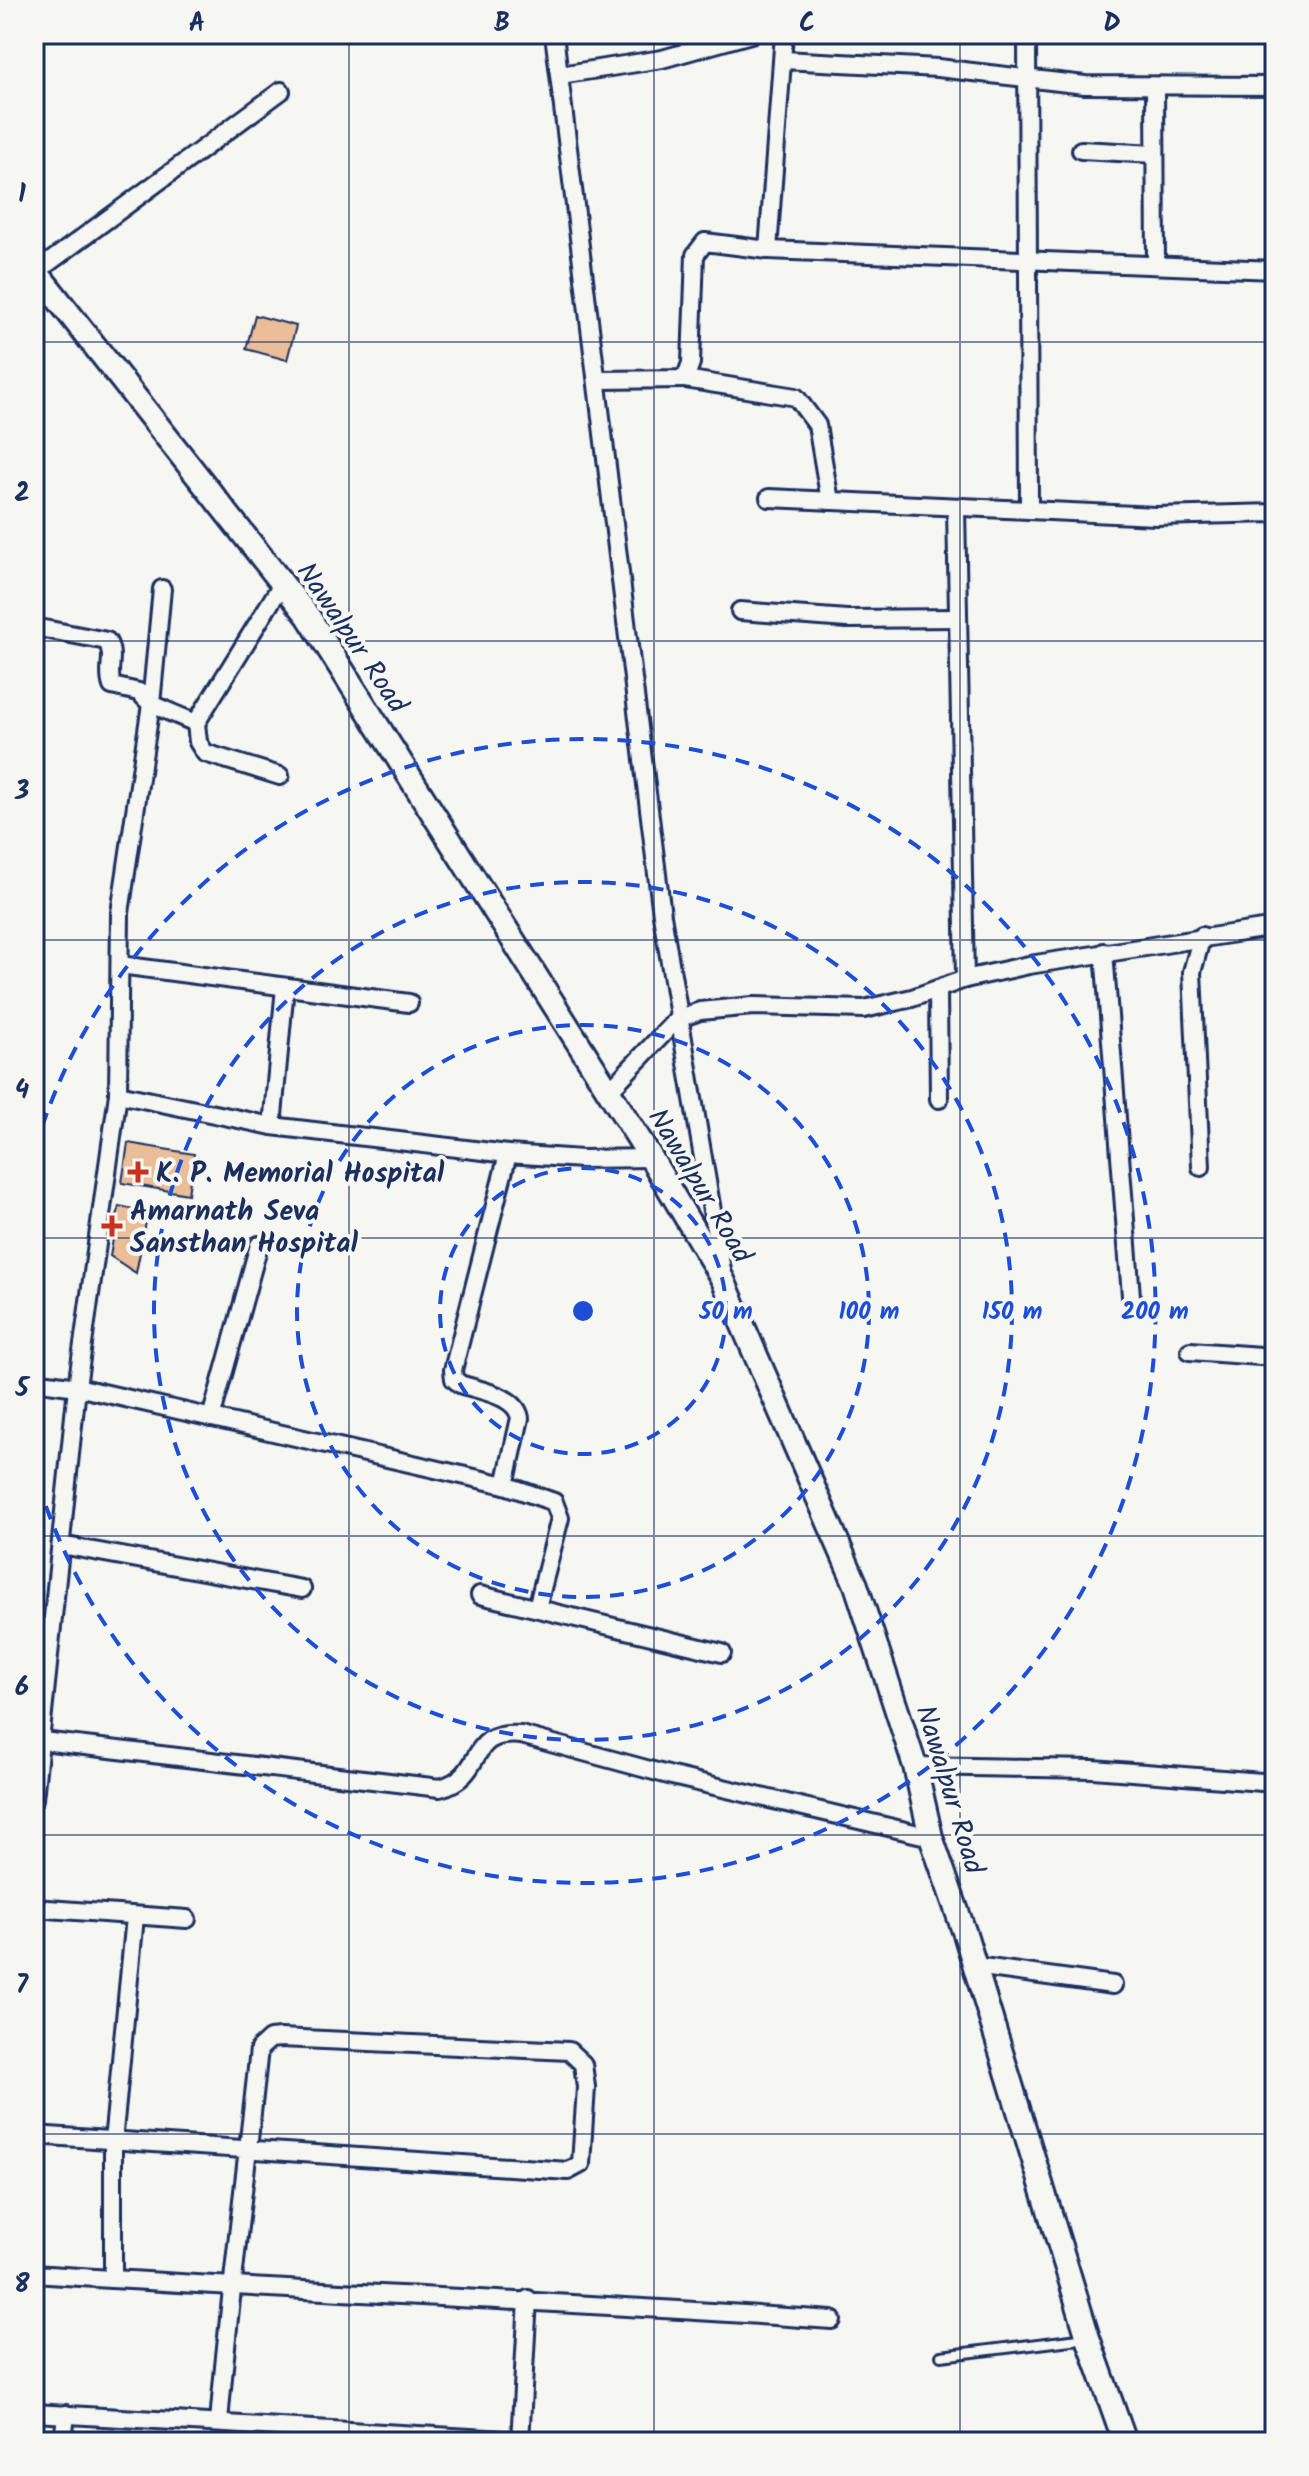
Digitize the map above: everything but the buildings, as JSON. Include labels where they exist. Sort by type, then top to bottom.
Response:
[{"type":"street","points":[[554,34],[677,1019],[723,1280]]},
{"type":"street","points":[[560,75],[662,59],[751,34]]},
{"type":"street","points":[[768,250],[784,34]]},
{"type":"street","points":[[1027,34],[1029,508]]},
{"type":"street","points":[[783,60],[938,68],[1027,80],[1155,88],[1275,86]]},
{"type":"street","points":[[1155,88],[1156,265]]},
{"type":"street","points":[[35,271],[281,91]]},
{"type":"street","points":[[1081,150],[1155,154]]},
{"type":"street","points":[[685,379],[691,363],[695,255],[698,247],[718,242],[768,250],[1275,270]]},
{"type":"street","name":"Nawalpur Road","points":[[35,271],[308,616],[651,1158],[723,1280],[856,1585],[915,1766],[931,1837],[975,1966],[1088,2338],[1125,2442]]},
{"type":"street","points":[[599,380],[685,379],[796,397],[817,425],[830,501]]},
{"type":"street","points":[[769,498],[1156,516],[1275,513]]},
{"type":"street","points":[[956,508],[965,979]]},
{"type":"street","points":[[280,776],[205,753],[198,742],[196,723],[282,584]]},
{"type":"street","points":[[34,1799],[36,1740],[77,1387],[118,1094],[120,913],[151,704],[162,589]]},
{"type":"street","points":[[740,611],[847,619],[957,618]]},
{"type":"street","points":[[34,627],[107,641],[113,652],[109,678],[112,686],[139,692],[151,704],[196,723]]},
{"type":"street","points":[[609,1091],[677,1019],[700,1011],[731,1007],[864,1009],[965,979],[1104,952],[1275,927]]},
{"type":"street","points":[[1201,1167],[1192,972],[1202,936]]},
{"type":"street","points":[[1104,952],[1131,1296]]},
{"type":"street","points":[[120,965],[409,1003]]},
{"type":"street","points":[[272,1126],[285,987]]},
{"type":"street","points":[[938,989],[939,1099]]},
{"type":"street","points":[[118,1094],[272,1126],[508,1154],[582,1159],[651,1158]]},
{"type":"street","points":[[505,1485],[520,1418],[518,1409],[512,1402],[460,1384],[454,1379],[453,1370],[508,1154]]},
{"type":"street","points":[[211,1418],[259,1245]]},
{"type":"street","points":[[1190,1351],[1275,1357]]},
{"type":"street","points":[[34,1381],[77,1387],[505,1485],[554,1502],[559,1508],[537,1608]]},
{"type":"street","points":[[61,1545],[302,1589]]},
{"type":"street","points":[[480,1595],[722,1653]]},
{"type":"street","points":[[36,1740],[440,1788],[466,1775],[485,1741],[500,1733],[521,1735],[672,1776],[931,1837]]},
{"type":"street","points":[[915,1766],[1093,1769],[1275,1783]]},
{"type":"street","points":[[34,1908],[187,1919]]},
{"type":"street","points":[[113,2279],[113,2142],[135,1917]]},
{"type":"street","points":[[975,1966],[1113,1985]]},
{"type":"street","points":[[34,2135],[113,2142],[249,2148],[568,2171],[581,2164],[586,2087],[583,2064],[569,2051],[270,2039],[259,2049],[249,2148],[230,2287],[219,2423]]},
{"type":"street","points":[[34,2274],[230,2287],[528,2299],[832,2320]]},
{"type":"street","points":[[520,2441],[528,2299]]},
{"type":"street","points":[[34,2413],[263,2423],[540,2442]]},
{"type":"street","points":[[63,2442],[66,2414]]},
{"type":"street","points":[[262,2442],[263,2423]]},
{"type":"lane","points":[[941,2356],[1088,2338]]},
{"type":"place","name":"K. P. Memorial Hospital","points":[[138,1172]]},
{"type":"place","name":"Amarnath Seva Sansthan Hospital","points":[[112,1226]]}]
